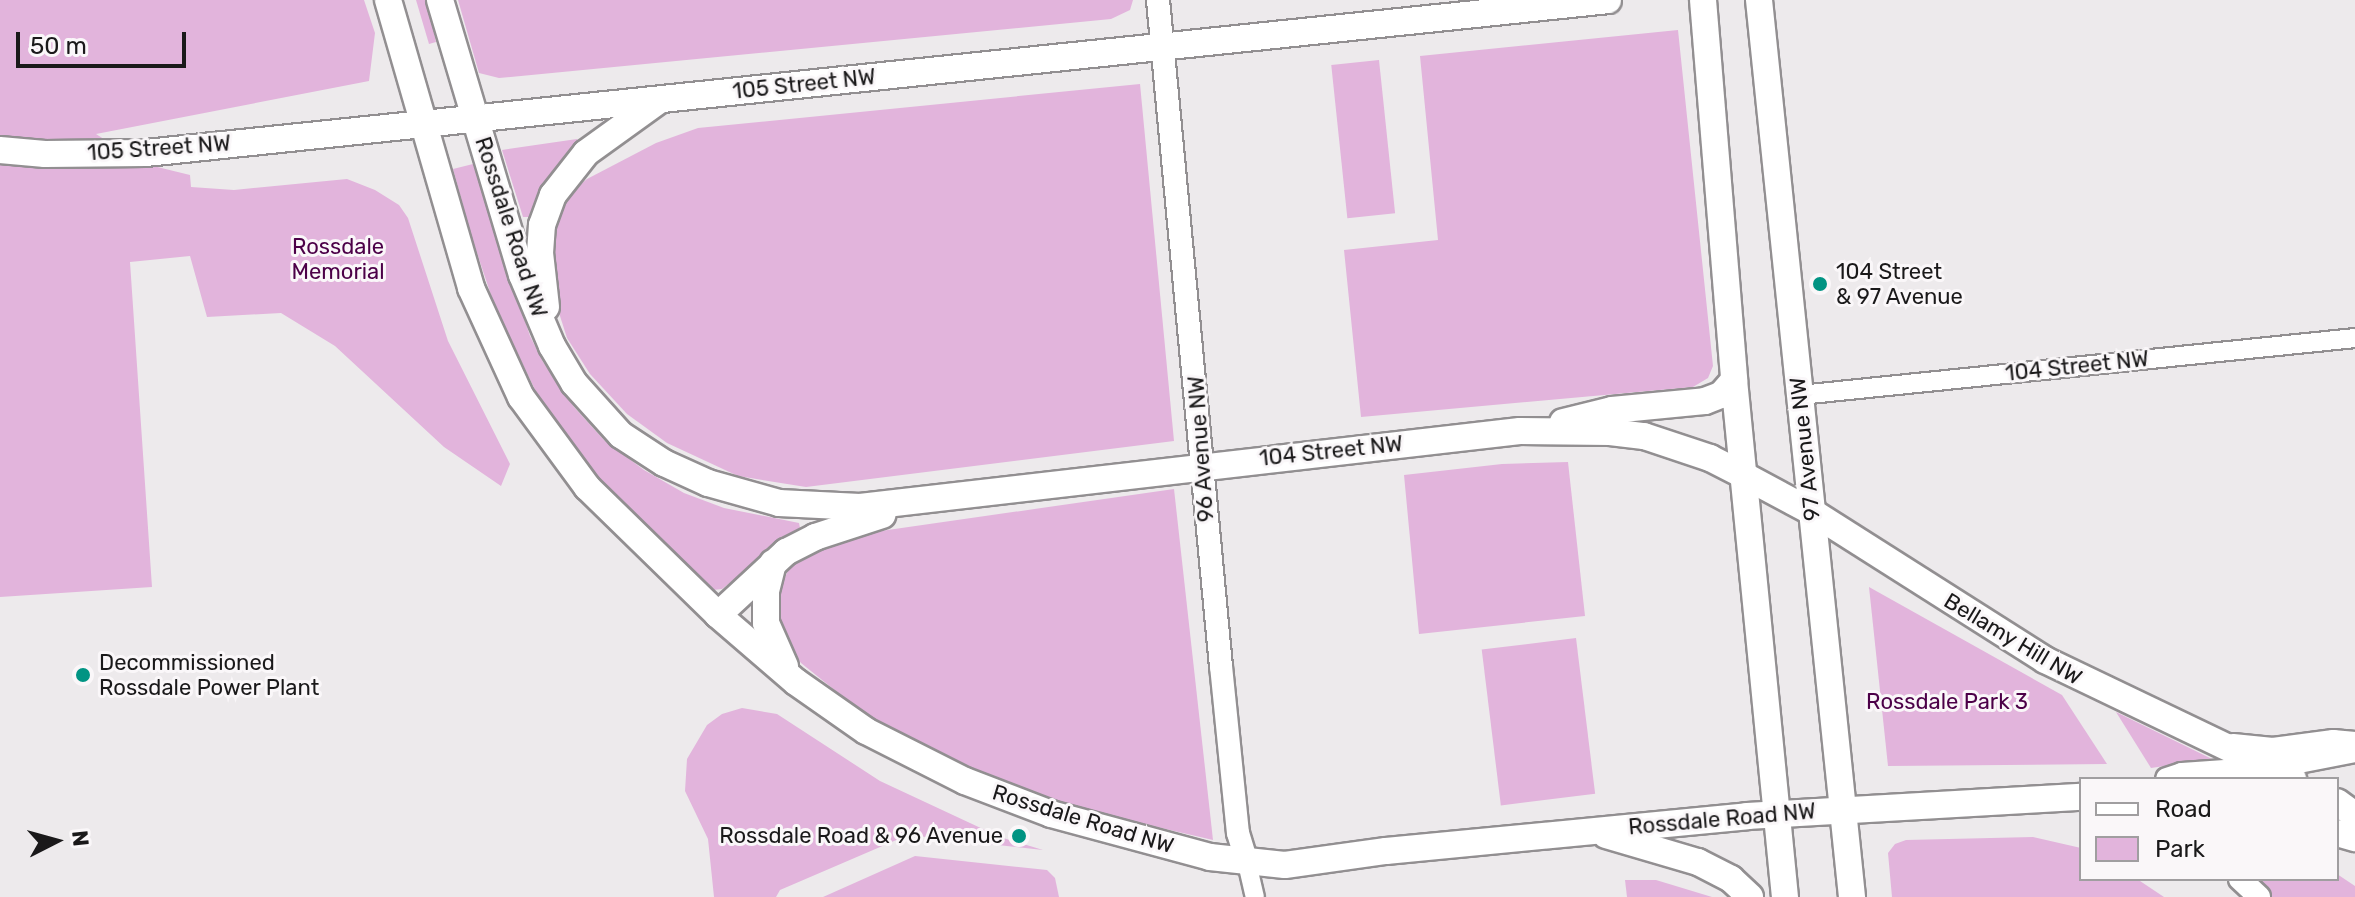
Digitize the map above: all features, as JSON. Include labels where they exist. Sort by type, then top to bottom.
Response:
[{"type":"main road","name":"Rossdale Road NW","points":[[388,0],[471,288],[521,397],[587,487],[718,615],[796,682],[866,731],[965,781],[1051,814],[1210,857],[1285,865],[1591,831],[1843,809],[2079,797]]},
{"type":"main road","name":"Rossdale Road NW","points":[[440,0],[522,275],[552,346],[574,383],[621,435],[664,463],[708,483],[757,498],[813,507],[911,502]]},
{"type":"main road","name":"105 Street NW","points":[[0,150],[45,154],[146,153],[1608,0]]},
{"type":"main road","points":[[1703,0],[1734,380],[1785,897]]},
{"type":"main road","name":"97 Avenue NW","points":[[1759,0],[1852,897]]},
{"type":"main road","points":[[552,346],[540,253],[542,225],[553,195],[586,153],[660,99]]},
{"type":"main road","points":[[1520,431],[1612,410],[1705,401],[1721,395],[1734,380]]},
{"type":"main road","name":"104 Street NW","points":[[911,502],[1520,431],[1610,432],[1644,436],[1710,458],[1745,476]]},
{"type":"main road","name":"Bellamy Hill NW","points":[[1745,476],[1812,512],[2045,660],[2288,777]]},
{"type":"main road","points":[[718,615],[773,563],[815,537],[869,521],[911,502]]},
{"type":"main road","points":[[773,563],[766,591],[766,623],[778,657],[796,682]]},
{"type":"main road","points":[[1591,831],[1698,862],[1731,879],[1750,897]]},
{"type":"street","name":"96 Avenue NW","points":[[1158,0],[1238,833],[1255,897]]},
{"type":"street","name":"104 Street NW","points":[[1800,395],[2355,338]]},
{"type":"street","points":[[2216,741],[2257,749],[2333,741],[2355,743]]},
{"type":"street","points":[[2173,777],[2268,768],[2355,751]]},
{"type":"street","points":[[2242,881],[2259,897]]},
{"type":"green space","name":"Rossdale Memorial","points":[[0,0],[364,0],[375,33],[369,81],[96,134],[141,163],[190,175],[191,187],[234,190],[347,179],[375,190],[399,205],[408,218],[448,341],[510,464],[501,486],[444,447],[335,346],[281,313],[207,317],[190,256],[130,262],[152,587],[0,597]]},
{"type":"green space","points":[[416,0],[427,0],[436,42],[429,44]]},
{"type":"green space","points":[[458,0],[1133,0],[1130,10],[1111,19],[499,78],[479,73]]},
{"type":"green space","points":[[1678,30],[1713,366],[1708,378],[1693,387],[1361,417],[1344,250],[1438,240],[1420,56]]},
{"type":"green space","points":[[1379,60],[1395,213],[1347,218],[1331,65]]},
{"type":"green space","points":[[1140,84],[1174,441],[806,487],[738,476],[667,443],[627,414],[590,374],[567,338],[553,294],[550,257],[553,228],[568,195],[587,179],[656,143],[698,128]]},
{"type":"green space","points":[[577,139],[579,143],[548,178],[529,217],[523,217],[502,150]]},
{"type":"green space","points":[[473,164],[530,336],[543,362],[574,407],[604,440],[644,470],[684,493],[724,508],[799,523],[800,528],[722,589],[713,590],[599,481],[540,400],[495,307],[472,238],[453,169]]},
{"type":"green space","points":[[1568,462],[1585,616],[1419,634],[1404,475],[1502,464]]},
{"type":"green space","points":[[1174,489],[1213,840],[1088,811],[965,770],[868,717],[801,663],[780,634],[776,597],[791,564],[839,537]]},
{"type":"green space","name":"Rossdale Park 3","points":[[1869,587],[2062,695],[2107,764],[1888,766]]},
{"type":"green space","points":[[1576,638],[1595,794],[1501,805],[1482,650]]},
{"type":"green space","points":[[742,708],[777,714],[880,781],[1000,837],[1043,850],[908,835],[780,890],[776,897],[714,897],[708,839],[685,791],[687,759],[707,725],[722,714]]},
{"type":"green space","points":[[2116,712],[2212,759],[2151,768]]},
{"type":"green space","points":[[2033,837],[2079,848],[2079,881],[2140,881],[2164,897],[1892,897],[1888,853],[1895,844],[1906,840]]},
{"type":"green space","points":[[915,856],[1047,870],[1055,878],[1059,897],[823,897]]},
{"type":"green space","points":[[2339,875],[2355,886],[2355,897],[2272,897],[2252,881],[2339,881]]},
{"type":"green space","points":[[1625,880],[1656,880],[1712,897],[1627,897]]},
{"type":"place","name":"104 Street & 97 Avenue","points":[[1820,284]]},
{"type":"place","name":"Decommissioned Rossdale Power Plant","points":[[83,675]]},
{"type":"place","name":"Rossdale Road & 96 Avenue","points":[[1019,836]]}]
